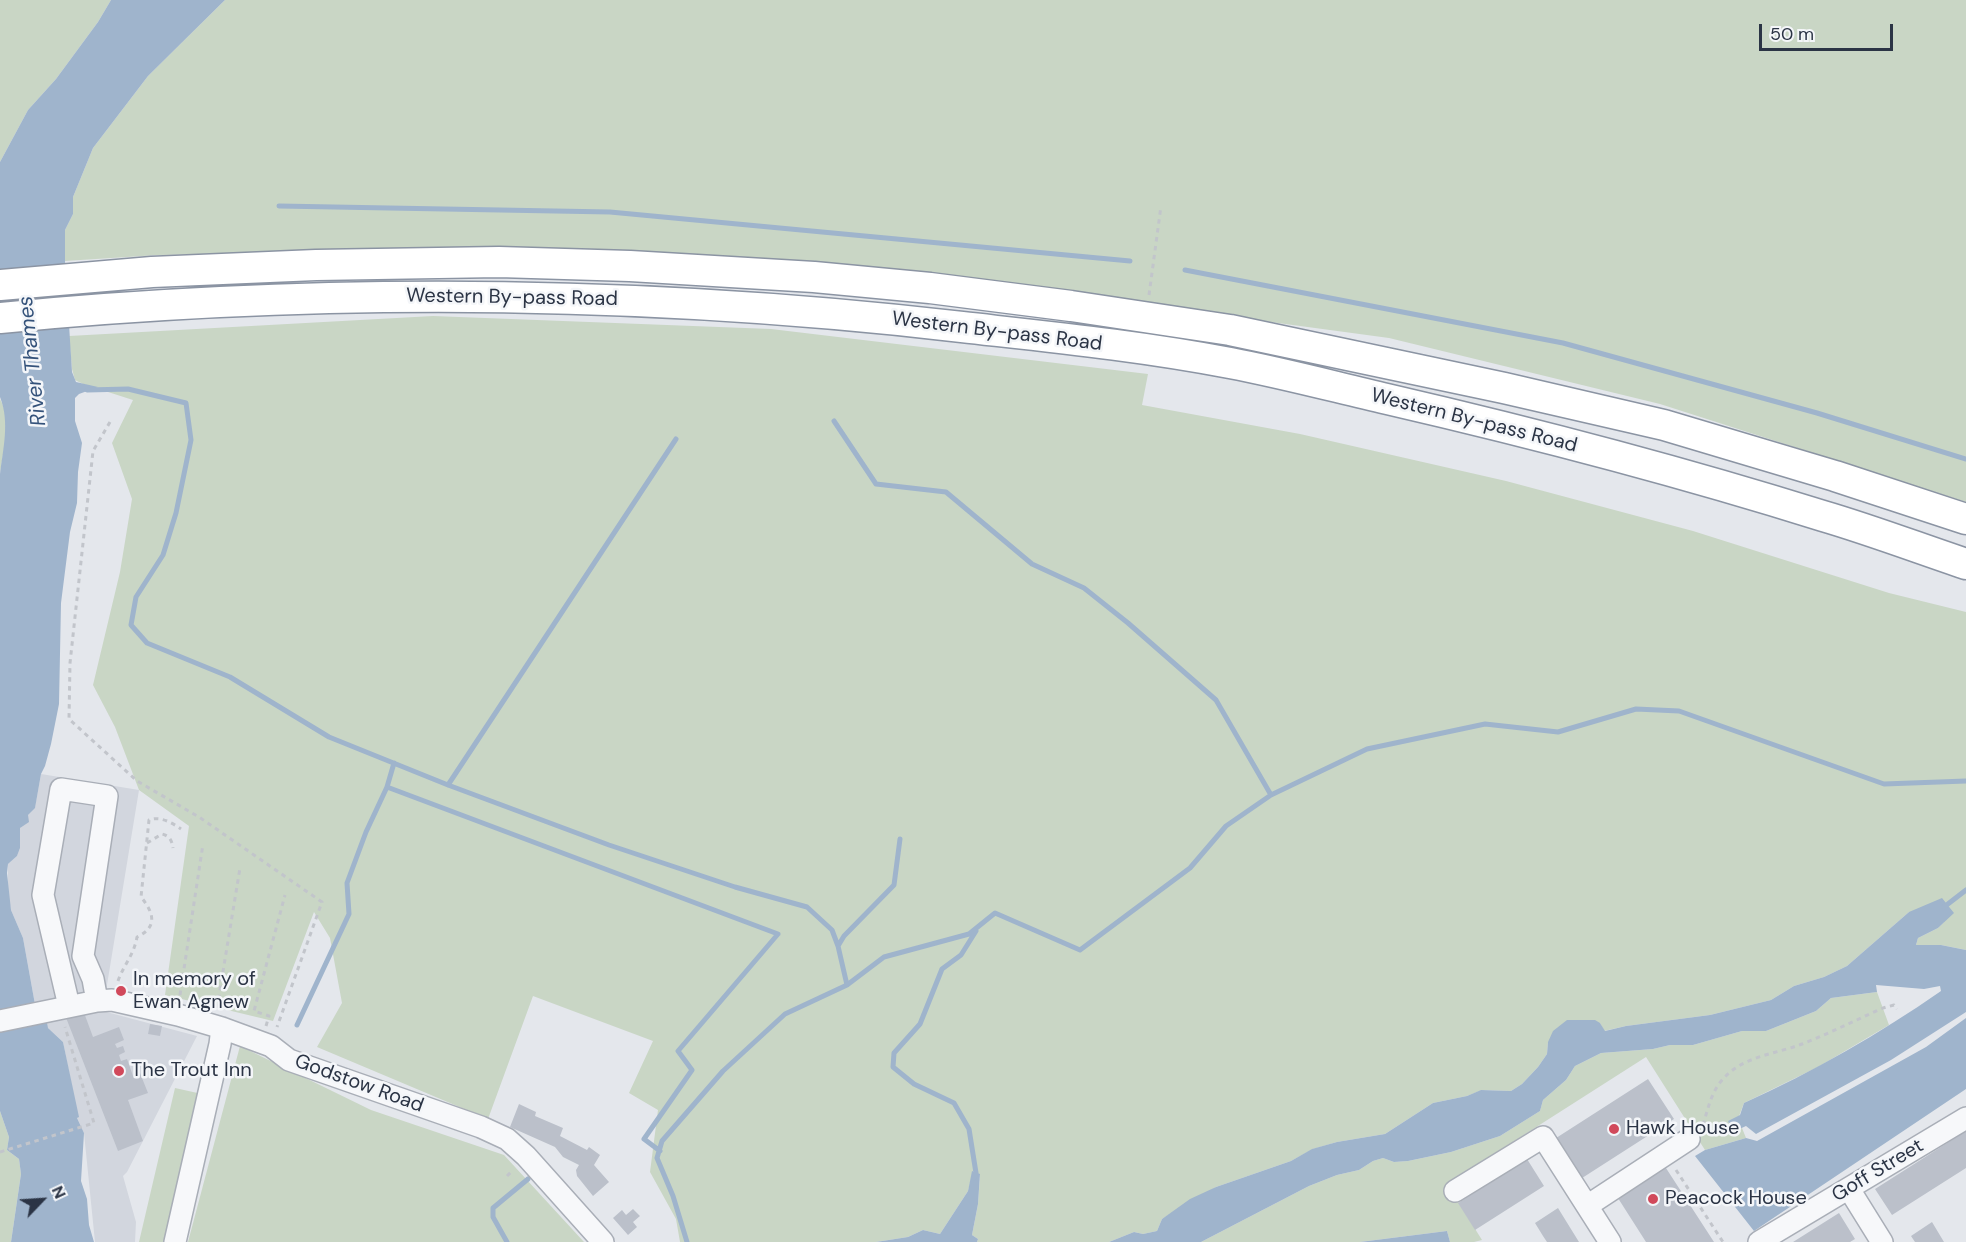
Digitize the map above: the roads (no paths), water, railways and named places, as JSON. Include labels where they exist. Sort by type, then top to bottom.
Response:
[{"type":"highway","name":"Western By-pass Road","points":[[0,285],[88,276],[316,265],[499,262],[630,266],[814,277],[930,288],[1230,330],[1504,388],[1664,425],[1835,476],[1966,519]]},
{"type":"highway","name":"Western By-pass Road","points":[[0,318],[91,309],[324,297],[494,296],[618,299],[835,313],[1063,338],[1230,363],[1484,422],[1747,493],[1966,564]]},
{"type":"street","points":[[66,1016],[43,895],[61,789],[107,796],[83,956],[93,979],[97,1001]]},
{"type":"street","name":"Godstow Road","points":[[0,1021],[40,1014],[66,1016],[97,1001],[112,1000],[178,1015],[267,1044],[289,1060],[481,1127],[507,1139],[537,1168],[603,1242]]},
{"type":"street","points":[[175,1242],[222,1028]]},
{"type":"street","name":"Goff Street","points":[[1759,1242],[1966,1118]]},
{"type":"street","points":[[1455,1191],[1543,1137],[1610,1242]]},
{"type":"street","points":[[1587,1206],[1689,1139]]},
{"type":"street","points":[[1850,1189],[1882,1242]]},
{"type":"water","name":"River Thames","points":[[111,0],[225,0],[148,76],[93,148],[73,197],[73,214],[65,230],[72,372],[76,382],[98,387],[79,394],[75,398],[75,421],[82,443],[77,503],[70,532],[61,603],[59,704],[35,808],[28,815],[29,822],[20,828],[20,848],[17,856],[8,864],[7,873],[11,910],[23,938],[36,1010],[46,1018],[48,1028],[63,1042],[79,1117],[77,1118],[84,1133],[81,1181],[87,1199],[89,1225],[94,1242],[11,1242],[21,1174],[19,1159],[7,1150],[9,1137],[0,1111],[0,474],[5,416],[0,397],[0,162],[28,110],[56,79],[98,22]]},
{"type":"water","points":[[1942,898],[1954,913],[1938,928],[1918,938],[1916,945],[1941,945],[1966,950],[1966,1012],[1891,1060],[1756,1134],[1746,1126],[1733,1132],[1728,1121],[1740,1115],[1744,1103],[1870,1037],[1941,991],[1940,986],[1924,989],[1876,985],[1877,992],[1831,998],[1816,1011],[1766,1031],[1742,1031],[1693,1045],[1670,1045],[1653,1049],[1601,1053],[1575,1066],[1566,1080],[1543,1100],[1540,1111],[1500,1136],[1451,1152],[1408,1161],[1394,1162],[1383,1158],[1373,1161],[1359,1170],[1337,1175],[1309,1186],[1201,1242],[1109,1242],[1134,1232],[1143,1234],[1157,1231],[1162,1219],[1190,1199],[1216,1187],[1291,1161],[1312,1149],[1337,1142],[1385,1134],[1433,1103],[1467,1096],[1481,1090],[1511,1091],[1522,1084],[1538,1067],[1547,1054],[1548,1042],[1553,1031],[1567,1020],[1595,1020],[1605,1031],[1710,1015],[1771,1000],[1794,986],[1824,977],[1847,966],[1909,912]]},
{"type":"water","points":[[1966,1018],[1966,1089],[1754,1231],[1695,1156],[1705,1150],[1746,1138],[1757,1141],[1926,1047]]},
{"type":"water","points":[[972,1171],[980,1174],[978,1204],[972,1235],[978,1239],[977,1242],[876,1242],[908,1237],[923,1230],[940,1234],[968,1191]]},
{"type":"water","points":[[1447,1231],[1450,1242],[1360,1242]]},
{"type":"waterway","points":[[279,206],[610,212],[1130,261]]},
{"type":"waterway","points":[[1185,270],[1563,343],[1817,413],[1966,459]]},
{"type":"waterway","points":[[87,390],[128,389],[186,403],[191,440],[176,513],[163,555],[136,597],[131,625],[147,643],[230,677],[329,737],[448,785],[609,845],[735,887],[807,907],[832,930],[838,946]]},
{"type":"waterway","points":[[687,1242],[673,1196],[657,1158],[662,1141],[723,1071],[785,1014],[847,985],[884,957],[969,934],[995,913],[1080,950],[1190,868],[1226,826],[1271,795],[1216,700],[1128,623],[1084,588],[1032,564],[946,492],[876,484],[834,421]]},
{"type":"waterway","points":[[448,785],[676,439]]},
{"type":"waterway","points":[[1271,795],[1367,749],[1485,724],[1558,732],[1636,709],[1679,711],[1884,784],[1966,781]]},
{"type":"waterway","points":[[297,1025],[349,914],[347,883],[366,832],[387,787],[394,763]]},
{"type":"waterway","points":[[387,787],[778,934],[678,1051],[692,1070],[644,1139],[660,1151]]},
{"type":"waterway","points":[[847,985],[838,946],[844,936],[894,885],[900,839]]},
{"type":"waterway","points":[[1944,907],[1966,890]]},
{"type":"waterway","points":[[974,1178],[976,1173],[969,1129],[954,1103],[914,1084],[893,1067],[894,1053],[920,1024],[942,969],[961,955],[976,931]]},
{"type":"waterway","points":[[507,1242],[493,1217],[493,1208],[528,1179]]},
{"type":"place","name":"In memory of Ewan Agnew","points":[[121,991]]},
{"type":"place","name":"The Trout Inn","points":[[119,1071]]},
{"type":"place","name":"Hawk House","points":[[1614,1129]]},
{"type":"place","name":"Peacock House","points":[[1653,1199]]}]
